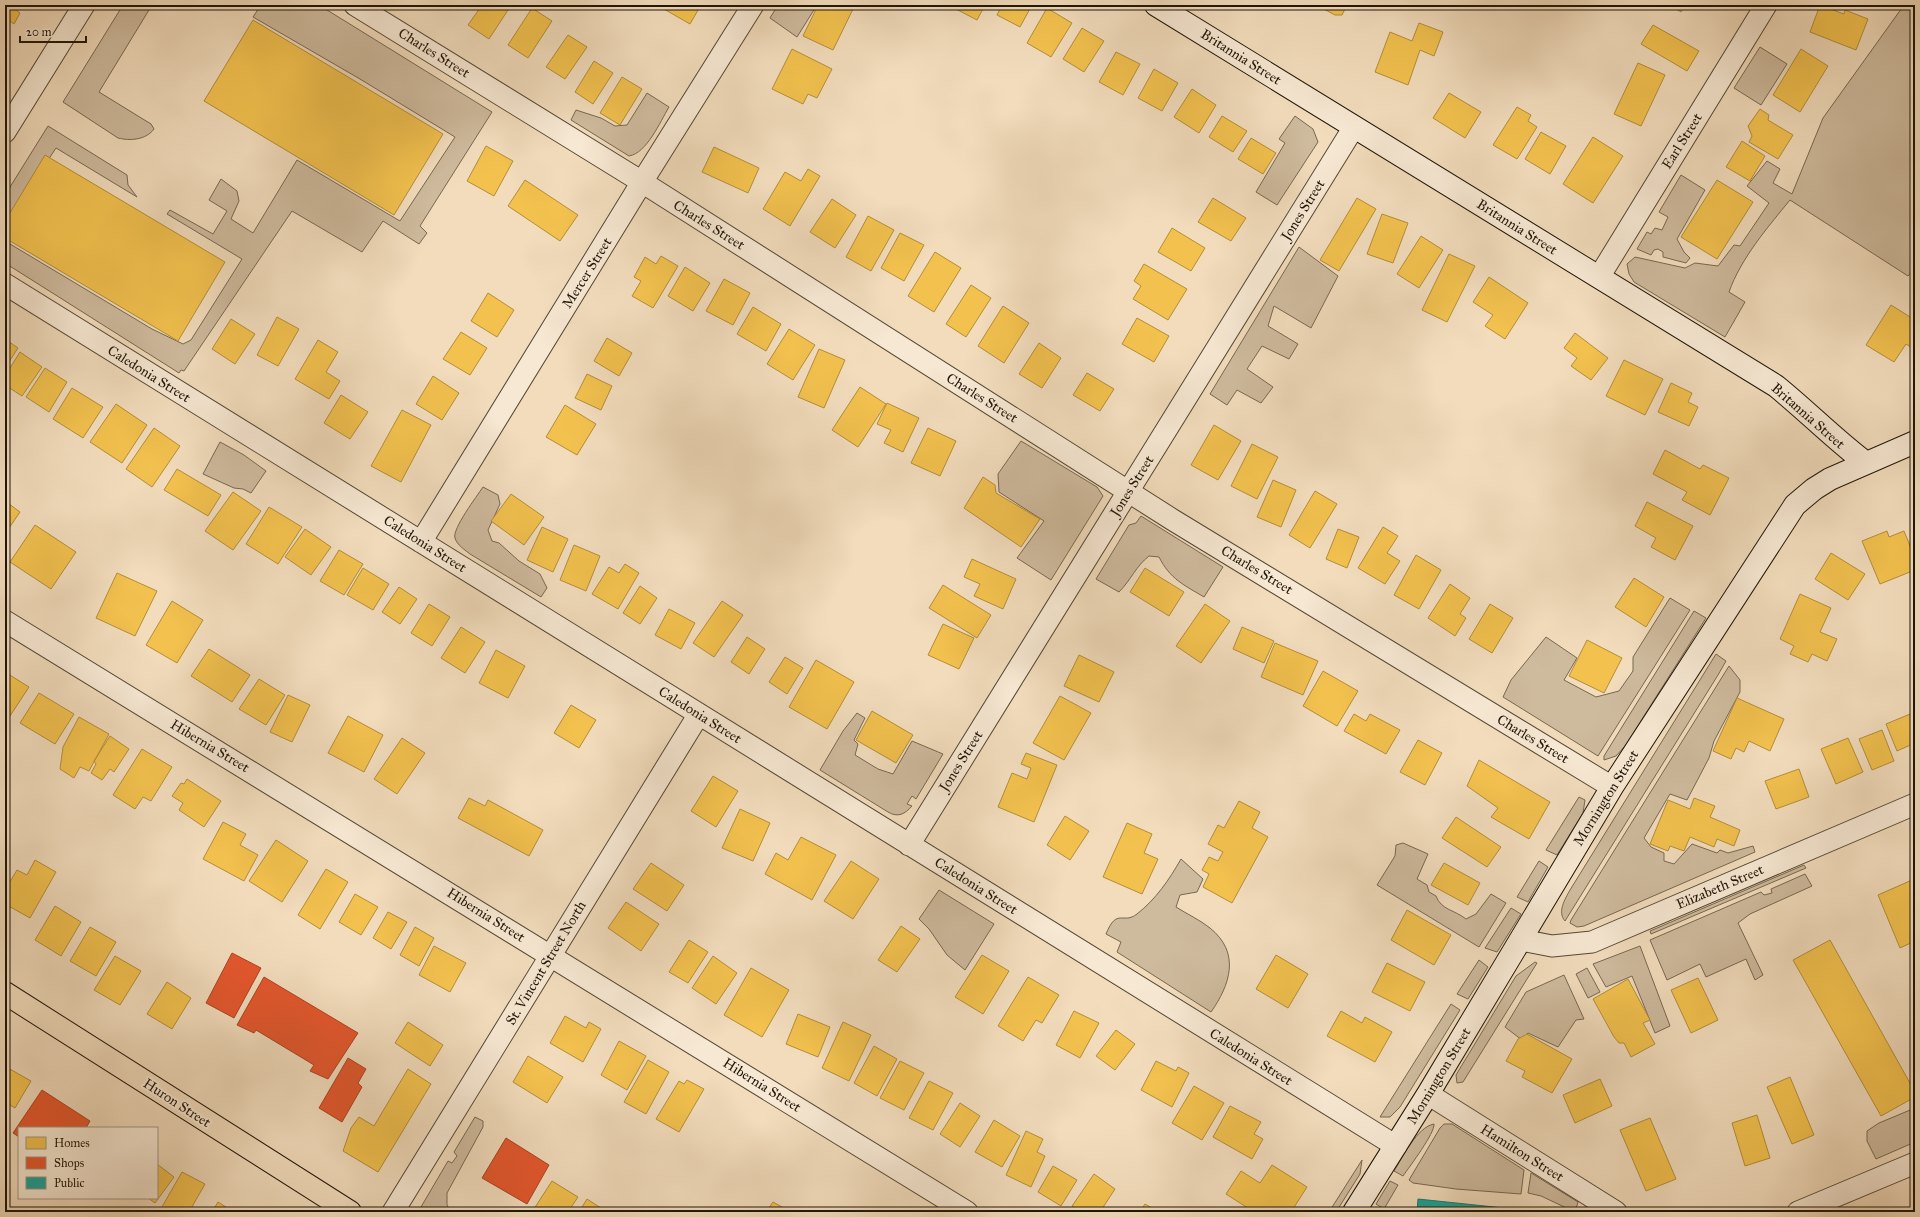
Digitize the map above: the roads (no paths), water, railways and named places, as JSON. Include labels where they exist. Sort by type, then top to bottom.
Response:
[{"type":"main road","name":"Huron Street","points":[[5,993],[350,1212]]},
{"type":"street","points":[[5,132],[84,5]]},
{"type":"street","name":"Charles Street","points":[[355,5],[642,182],[1128,491],[1612,787]]},
{"type":"street","name":"Mercer Street","points":[[422,542],[642,182],[753,5]]},
{"type":"street","name":"Britannia Street","points":[[1156,5],[1776,386],[1806,410],[1842,445],[1866,464]]},
{"type":"street","name":"Earl Street","points":[[1598,277],[1766,5]]},
{"type":"street","name":"Jones Street","points":[[909,845],[1354,127]]},
{"type":"street","name":"Caledonia Street","points":[[5,284],[1396,1146]]},
{"type":"street","name":"Mornington Street","points":[[1354,1212],[1428,1094],[1612,787],[1795,505],[1814,489],[1830,479],[1915,442]]},
{"type":"street","name":"Hibernia Street","points":[[5,621],[550,954],[967,1212]]},
{"type":"street","name":"St. Vincent Street North","points":[[393,1212],[550,954],[699,714]]},
{"type":"street","name":"Elizabeth Street","points":[[1521,940],[1552,946],[1592,942],[1915,804]]},
{"type":"street","name":"Hamilton Street","points":[[1428,1094],[1616,1212]]},
{"type":"street","points":[[1798,1212],[1915,1163]]}]
